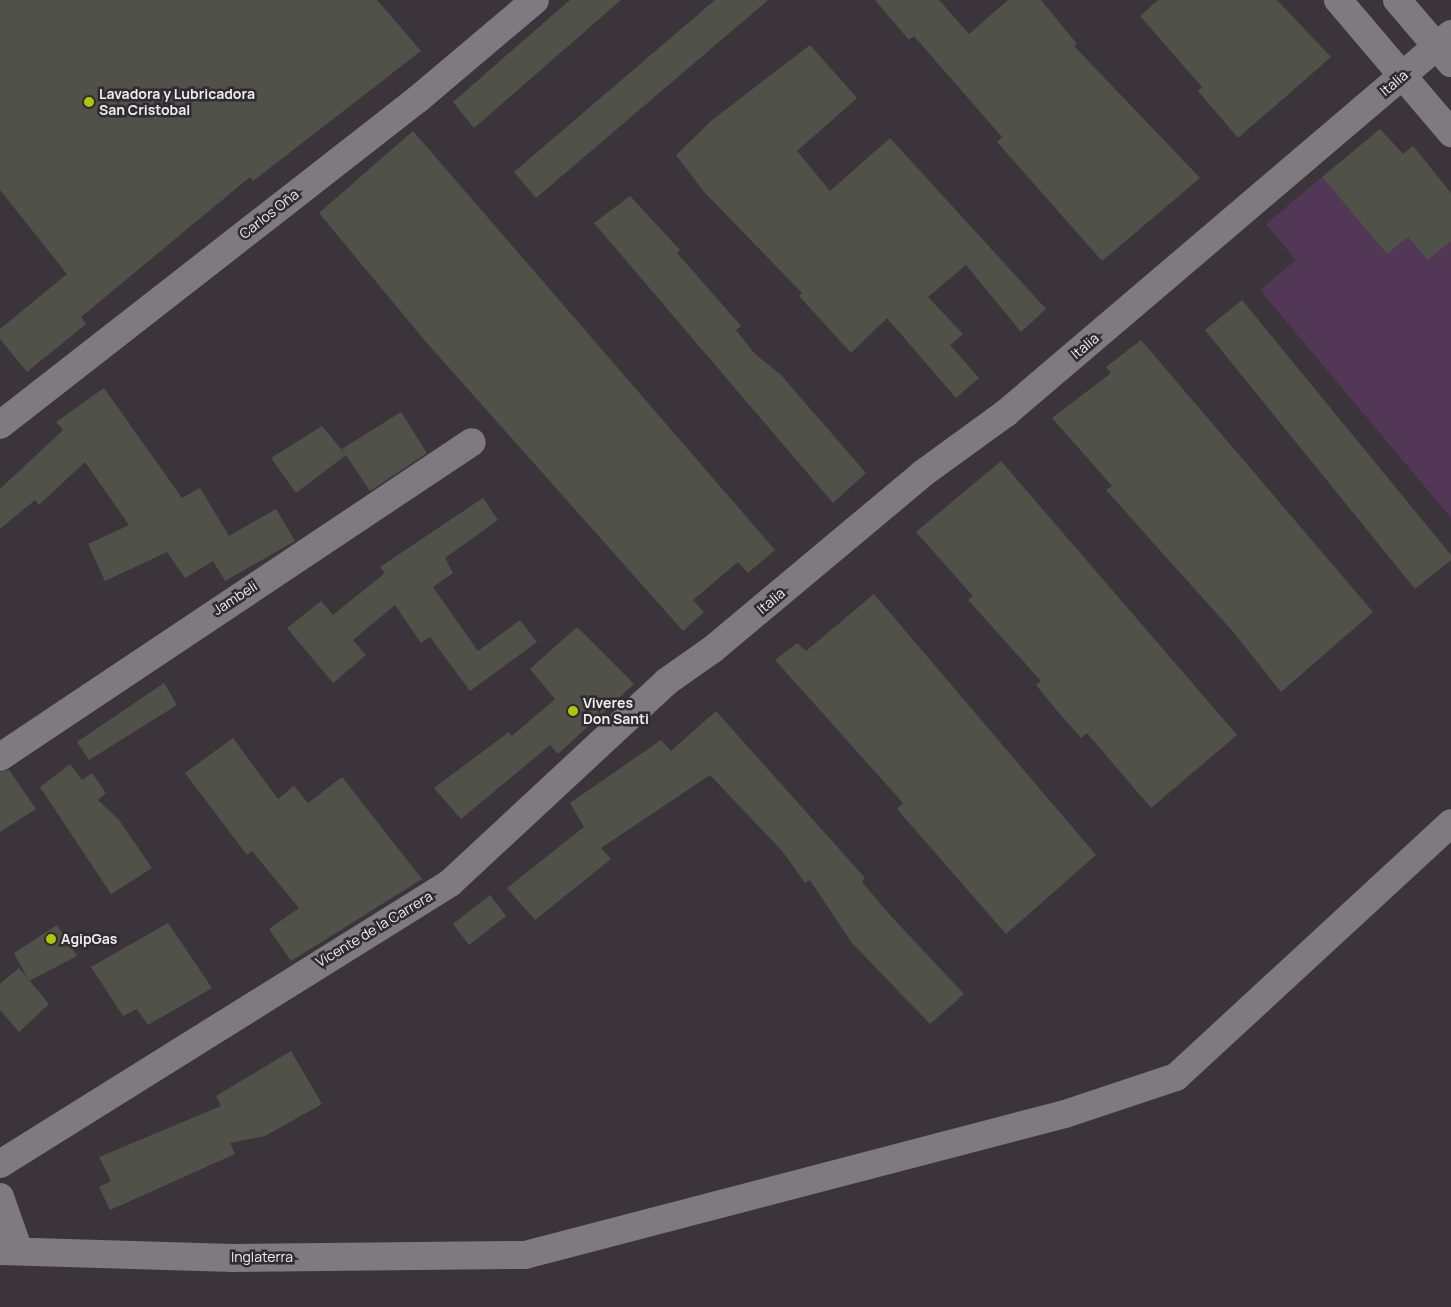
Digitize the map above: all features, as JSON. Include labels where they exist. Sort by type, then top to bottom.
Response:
[{"type":"street","name":"Carlos Oña","points":[[0,425],[418,99],[535,0]]},
{"type":"street","points":[[1338,0],[1451,133]]},
{"type":"street","points":[[1397,0],[1446,48]]},
{"type":"street","name":"Italia","points":[[713,649],[922,474],[1006,413],[1402,76],[1446,48]]},
{"type":"street","name":"Jambeli","points":[[0,757],[472,442]]},
{"type":"street","name":"Vicente de la Carrera","points":[[0,1164],[252,1002],[450,884],[666,682],[713,649]]},
{"type":"street","name":"Inglaterra","points":[[10,1251],[233,1258],[524,1255],[1065,1114],[1176,1077],[1451,823]]},
{"type":"street","points":[[0,1197],[10,1251]]},
{"type":"shaded area","points":[[1322,177],[1387,254],[1408,237],[1451,241],[1451,518],[1260,290],[1296,260],[1266,224]]},
{"type":"building","points":[[0,0],[377,0],[421,51],[253,181],[250,177],[81,317],[86,324],[27,372],[0,339],[0,329],[67,274],[0,190]]},
{"type":"building","points":[[570,0],[621,0],[474,128],[453,102]]},
{"type":"building","points":[[715,0],[768,0],[536,198],[514,172]]},
{"type":"building","points":[[875,0],[939,0],[969,34],[1008,0],[1041,0],[1077,44],[1074,46],[1200,178],[1102,261],[997,142],[1002,137],[914,36],[909,40]]},
{"type":"building","points":[[1158,0],[1277,0],[1331,57],[1238,138],[1198,91],[1202,87],[1140,16]]},
{"type":"building","points":[[810,45],[857,98],[797,151],[830,191],[890,138],[1046,309],[1021,332],[966,265],[928,297],[963,334],[950,345],[979,378],[956,398],[887,318],[851,353],[799,296],[802,293],[705,193],[676,155],[711,121]]},
{"type":"building","points":[[1380,129],[1403,154],[1413,146],[1451,193],[1451,241],[1428,260],[1408,237],[1387,254],[1322,177]]},
{"type":"building","points":[[413,131],[775,550],[748,573],[738,562],[693,600],[704,612],[683,631],[426,342],[319,213]]},
{"type":"building","points":[[630,196],[680,250],[677,253],[741,326],[736,330],[755,354],[780,374],[866,473],[833,503],[594,223]]},
{"type":"building","points":[[1242,300],[1451,555],[1451,560],[1415,589],[1205,330]]},
{"type":"building","points":[[1141,340],[1373,612],[1281,692],[1235,634],[1106,490],[1112,486],[1052,418],[1111,373],[1106,367]]},
{"type":"building","points":[[104,388],[182,498],[200,488],[229,536],[276,509],[295,541],[225,581],[213,561],[185,578],[167,552],[105,581],[88,544],[129,525],[85,462],[39,505],[35,500],[0,529],[0,489],[63,430],[56,422]]},
{"type":"building","points":[[401,412],[427,453],[370,491],[342,449]]},
{"type":"building","points":[[322,426],[346,455],[296,493],[271,458]]},
{"type":"building","points":[[1001,461],[1237,735],[1151,808],[1087,733],[1081,738],[1059,713],[1036,685],[1041,681],[968,600],[973,596],[916,532]]},
{"type":"building","points":[[483,498],[498,520],[445,558],[453,573],[433,587],[478,651],[520,620],[537,642],[470,691],[430,637],[421,643],[395,605],[353,640],[366,655],[333,683],[287,628],[321,601],[333,615],[385,573],[380,567]]},
{"type":"building","points":[[874,594],[1096,855],[1006,934],[897,809],[903,803],[775,660],[797,643],[806,651]]},
{"type":"building","points":[[577,627],[634,684],[558,754],[550,745],[461,819],[434,788],[509,732],[512,736],[555,699],[530,669]]},
{"type":"building","points":[[164,683],[177,705],[89,760],[77,742]]},
{"type":"building","points":[[716,711],[865,878],[862,882],[888,913],[964,994],[930,1024],[852,943],[810,880],[805,883],[783,852],[710,775],[601,848],[611,859],[535,920],[507,888],[584,827],[570,803],[661,740],[671,751]]},
{"type":"building","points":[[233,738],[278,799],[294,786],[308,803],[342,777],[422,879],[291,961],[269,929],[299,908],[252,851],[247,855],[185,773]]},
{"type":"building","points":[[70,764],[82,780],[92,773],[106,793],[98,800],[119,820],[152,868],[111,894],[40,787]]},
{"type":"building","points":[[9,770],[36,809],[0,832],[0,772]]},
{"type":"building","points":[[490,895],[506,916],[469,945],[453,924]]},
{"type":"building","points":[[168,923],[212,988],[148,1025],[137,1009],[123,1016],[91,967]]},
{"type":"building","name":"AgipGas","points":[[57,925],[77,956],[29,981],[14,953]]},
{"type":"building","points":[[19,968],[49,1004],[19,1032],[0,1010],[0,984]]},
{"type":"building","points":[[291,1051],[322,1104],[265,1136],[230,1143],[235,1154],[110,1210],[99,1187],[111,1181],[99,1157],[221,1106],[216,1096]]},
{"type":"place","name":"Lavadora y Lubricadora San Cristobal","points":[[89,102]]},
{"type":"place","name":"Viveres Don Santi","points":[[573,711]]},
{"type":"place","name":"AgipGas","points":[[51,939]]}]
